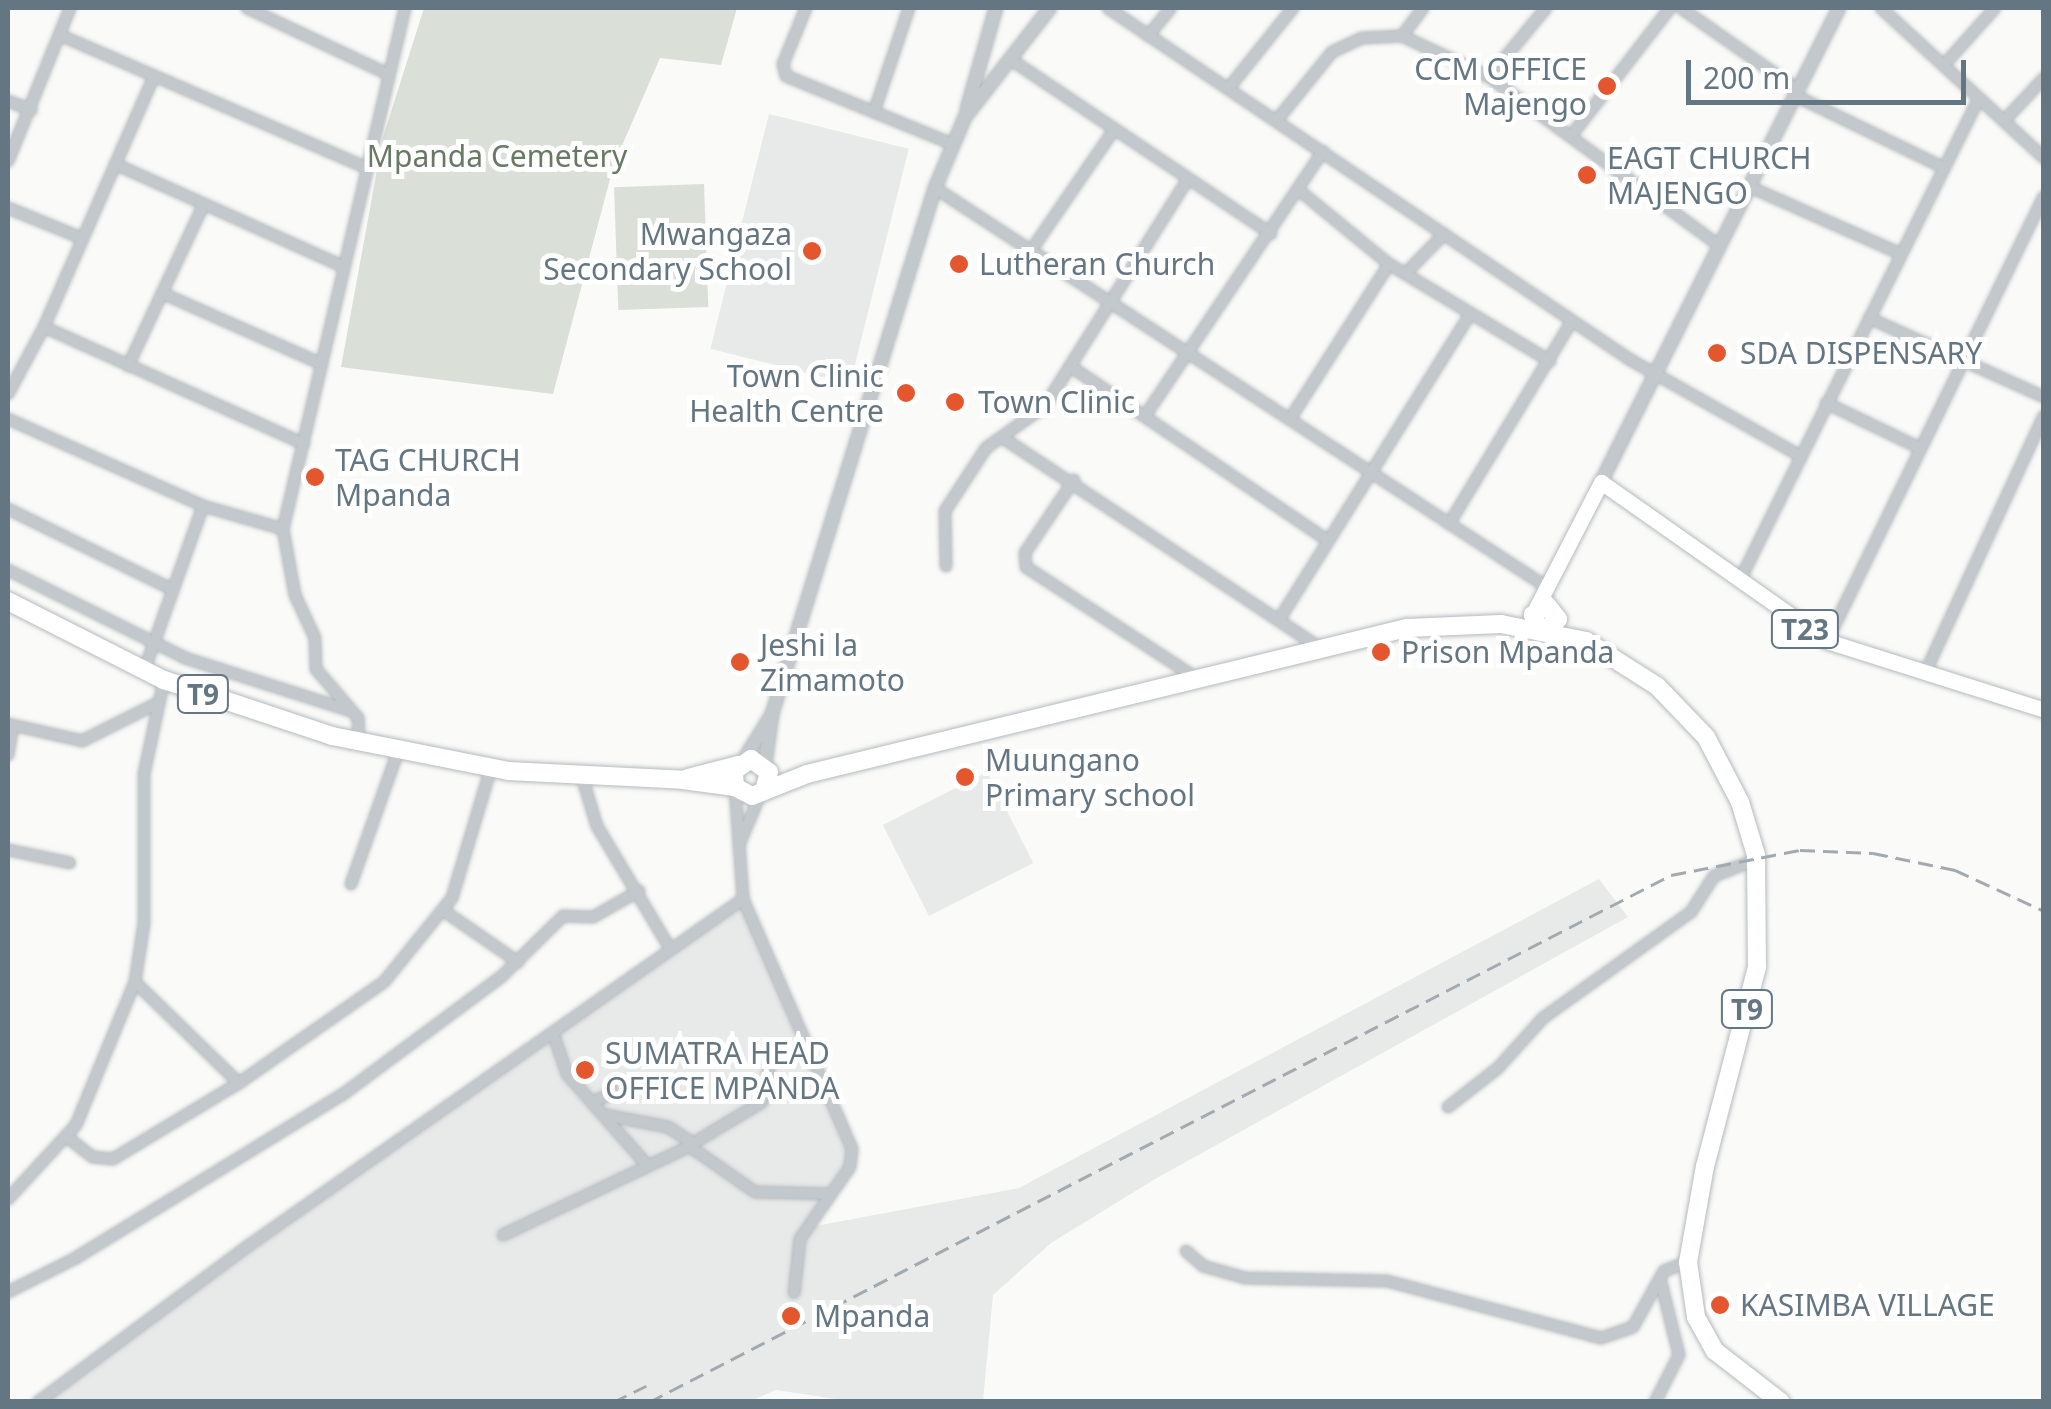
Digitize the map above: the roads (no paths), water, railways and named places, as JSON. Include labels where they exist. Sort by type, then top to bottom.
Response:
[{"type":"highway","name":"T9","points":[[8,602],[164,680],[359,742],[491,768],[582,777],[683,780],[762,793],[807,774],[1319,647],[1408,628],[1501,624],[1544,617],[1657,686],[1706,737],[1740,802],[1757,859],[1756,966],[1705,1166],[1688,1262],[1696,1317],[1714,1350],[1781,1402]]},
{"type":"highway","name":"T9","points":[[683,780],[741,763],[807,774]]},
{"type":"highway","points":[[735,787],[741,763]]},
{"type":"highway","points":[[762,793],[766,766]]},
{"type":"main road","points":[[1544,617],[1549,580],[1601,482]]},
{"type":"main road","name":"T23","points":[[1601,482],[1828,641],[2044,710]]},
{"type":"street","points":[[8,161],[62,36],[70,8]]},
{"type":"street","points":[[246,8],[388,74]]},
{"type":"street","points":[[359,742],[358,718],[316,669],[315,638],[295,596],[283,529],[405,8]]},
{"type":"street","points":[[806,8],[783,73],[954,144]]},
{"type":"street","points":[[874,112],[908,8]]},
{"type":"street","points":[[766,766],[772,714],[935,188],[965,116],[996,8]]},
{"type":"street","points":[[965,116],[1050,8]]},
{"type":"street","points":[[1108,8],[1572,322],[1656,375],[1800,455]]},
{"type":"street","points":[[1148,36],[1171,8]]},
{"type":"street","points":[[1228,88],[1293,8]]},
{"type":"street","points":[[1402,36],[1423,8]]},
{"type":"street","points":[[1489,78],[1546,8]]},
{"type":"street","points":[[1571,136],[1670,8]]},
{"type":"street","points":[[1682,8],[1797,93],[1944,168]]},
{"type":"street","points":[[1601,482],[1839,8]]},
{"type":"street","points":[[1944,66],[1995,8]]},
{"type":"street","points":[[1890,10],[2044,158]]},
{"type":"street","points":[[62,36],[366,168]]},
{"type":"street","points":[[1277,120],[1332,52],[1362,38],[1402,36],[1489,78],[1720,246]]},
{"type":"street","points":[[1010,59],[1270,234]]},
{"type":"street","points":[[8,394],[44,326],[79,237],[154,76]]},
{"type":"street","points":[[2004,121],[2044,78]]},
{"type":"street","points":[[1739,582],[1979,98]]},
{"type":"street","points":[[8,101],[31,110]]},
{"type":"street","points":[[1030,252],[1114,130]]},
{"type":"street","points":[[1145,416],[1300,191],[1323,151]]},
{"type":"street","points":[[115,164],[344,267]]},
{"type":"street","points":[[946,566],[945,511],[986,448],[1006,440],[1045,406],[1188,179]]},
{"type":"street","points":[[1750,187],[1899,253]]},
{"type":"street","points":[[935,188],[1449,524],[1549,580]]},
{"type":"street","points":[[1300,191],[1389,264],[1550,362]]},
{"type":"street","points":[[1828,641],[2044,197]]},
{"type":"street","points":[[128,366],[204,204]]},
{"type":"street","points":[[8,208],[79,237]]},
{"type":"street","points":[[1405,274],[1444,234]]},
{"type":"street","points":[[1290,419],[1389,264]]},
{"type":"street","points":[[164,294],[322,364]]},
{"type":"street","points":[[1279,620],[1470,314]]},
{"type":"street","points":[[1869,318],[2044,396]]},
{"type":"street","points":[[1449,524],[1572,322]]},
{"type":"street","points":[[44,326],[304,444]]},
{"type":"street","points":[[1070,366],[1327,540]]},
{"type":"street","points":[[1826,404],[1920,448]]},
{"type":"street","points":[[1925,673],[2044,416]]},
{"type":"street","points":[[8,419],[203,506],[283,529]]},
{"type":"street","points":[[1006,440],[1074,480],[1319,647]]},
{"type":"street","points":[[1074,480],[1025,553],[1026,567],[1197,678]]},
{"type":"street","points":[[144,671],[203,506]]},
{"type":"street","points":[[8,509],[171,589]]},
{"type":"street","points":[[8,570],[155,644],[274,690],[350,710]]},
{"type":"street","points":[[8,1199],[67,1137],[102,1069],[135,982],[144,923],[144,774],[164,680]]},
{"type":"street","points":[[8,755],[10,725],[82,741],[156,704]]},
{"type":"street","points":[[741,763],[772,714]]},
{"type":"street","points":[[351,884],[398,751]]},
{"type":"street","points":[[67,1137],[93,1158],[114,1159],[239,1083],[384,982],[444,912],[463,871],[491,768]]},
{"type":"street","points":[[582,777],[598,826],[670,950]]},
{"type":"street","points":[[735,787],[743,899],[852,1150],[850,1167],[800,1239],[794,1293]]},
{"type":"street","points":[[738,846],[762,793]]},
{"type":"street","points":[[8,850],[70,863]]},
{"type":"street","points":[[1448,1107],[1498,1068],[1543,1018],[1690,912],[1710,880],[1757,859]]},
{"type":"street","points":[[8,1292],[312,1114],[518,962],[562,916],[594,917],[639,891]]},
{"type":"street","points":[[38,1402],[743,899]]},
{"type":"street","points":[[444,912],[518,962]]},
{"type":"street","points":[[135,982],[239,1083]]},
{"type":"street","points":[[553,1033],[567,1074],[647,1164]]},
{"type":"street","points":[[504,1235],[691,1144],[762,1102],[769,1068]]},
{"type":"street","points":[[592,1102],[634,1082]]},
{"type":"street","points":[[603,1114],[668,1128],[755,1192],[830,1194]]},
{"type":"street","points":[[1186,1252],[1204,1266],[1245,1278],[1387,1280],[1601,1338],[1632,1327],[1667,1268],[1688,1262]]},
{"type":"street","points":[[1655,1402],[1678,1355],[1661,1281]]},
{"type":"railway","points":[[649,1402],[1671,875],[1800,850],[1873,853],[1955,870],[2044,911]]},
{"type":"railway","points":[[613,1402],[646,1386]]},
{"type":"place","name":"CCM OFFICE Majengo","points":[[1607,86]]},
{"type":"place","name":"EAGT CHURCH MAJENGO","points":[[1587,175]]},
{"type":"place","name":"Mwangaza Secondary School","points":[[812,251]]},
{"type":"place","name":"Lutheran Church","points":[[959,264]]},
{"type":"place","name":"SDA DISPENSARY","points":[[1717,353]]},
{"type":"place","name":"Town Clinic Health Centre","points":[[906,393]]},
{"type":"place","name":"Town Clinic","points":[[955,402]]},
{"type":"place","name":"TAG CHURCH Mpanda","points":[[315,477]]},
{"type":"place","name":"Prison Mpanda","points":[[1381,652]]},
{"type":"place","name":"Jeshi la Zimamoto","points":[[740,662]]},
{"type":"place","name":"Muungano Primary school","points":[[965,777]]},
{"type":"place","name":"SUMATRA HEAD OFFICE MPANDA","points":[[585,1070]]},
{"type":"place","name":"KASIMBA VILLAGE","points":[[1720,1305]]},
{"type":"place","name":"Mpanda","points":[[791,1316]]},
{"type":"park label","name":"Mpanda Cemetery","points":[[497,156]]}]
